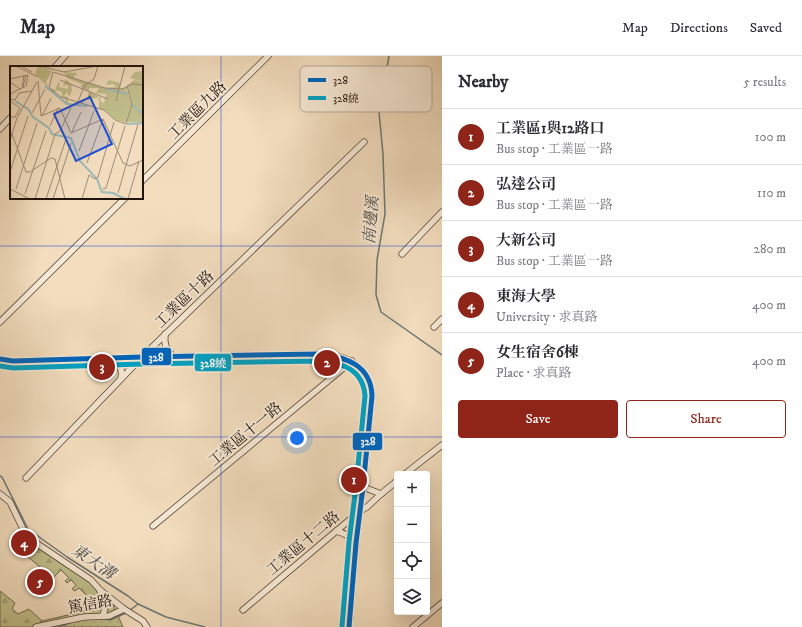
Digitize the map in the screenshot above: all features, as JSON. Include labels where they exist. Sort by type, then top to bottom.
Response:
[{"type":"street","points":[[56,66],[65,56]]},
{"type":"street","name":"工業區九路","points":[[143,180],[268,56]]},
{"type":"street","points":[[0,129],[10,118]]},
{"type":"street","name":"工業區十路","points":[[26,478],[165,334],[364,142]]},
{"type":"street","points":[[0,322],[124,199]]},
{"type":"street","points":[[402,254],[442,212]]},
{"type":"street","points":[[434,327],[442,319]]},
{"type":"street","points":[[165,334],[165,346],[173,356]]},
{"type":"street","points":[[0,360],[13,361],[173,356],[320,354],[342,357],[358,365],[368,379],[372,390],[364,487],[356,543],[349,627]]},
{"type":"street","points":[[112,358],[122,370],[121,378]]},
{"type":"street","name":"工業區十一路","points":[[153,526],[352,361]]},
{"type":"street","points":[[409,471],[442,445]]},
{"type":"street","name":"工業區十二路","points":[[243,610],[394,483]]},
{"type":"street","points":[[364,487],[381,494]]},
{"type":"street","points":[[0,494],[10,502],[24,531],[39,545],[91,580],[100,590],[124,609],[143,621],[147,627]]},
{"type":"street","points":[[336,532],[347,534],[354,539],[356,543]]},
{"type":"street","points":[[100,590],[105,603],[103,615]]},
{"type":"street","points":[[413,627],[442,603]]},
{"type":"street","name":"篤信路","points":[[36,627],[84,617],[103,615],[109,616],[124,609]]},
{"type":"green space","points":[[27,541],[93,584],[112,602],[81,612],[81,604],[88,597],[79,588],[75,591],[72,589],[76,585],[71,580],[67,583],[65,581],[69,578],[61,570],[53,578],[28,557],[23,548]]},
{"type":"green space","points":[[0,591],[15,603],[12,609],[18,614],[29,609],[42,621],[34,627],[0,627]]},
{"type":"green space","points":[[112,602],[123,627],[34,627],[42,621],[81,612]]},
{"type":"waterway","name":"南邊溪","points":[[387,66],[389,56]]},
{"type":"waterway","name":"南邊溪","points":[[379,112],[383,154],[385,214],[377,260],[376,295],[381,312],[442,355]]},
{"type":"waterway","name":"東大溝","points":[[0,476],[2,477],[28,529],[138,604],[166,617],[205,627]]},
{"type":"waterway","points":[[129,611],[138,604]]},
{"type":"waterway","points":[[105,619],[110,620],[126,613]]},
{"type":"waterway","points":[[59,627],[72,622]]},
{"type":"transit line","name":"328","points":[[0,359],[13,361],[320,354],[339,357],[355,364],[367,377],[371,385],[372,396],[356,543],[349,627]]},
{"type":"transit line","name":"328繞","points":[[0,366],[13,368],[320,361],[336,364],[350,369],[360,379],[365,396],[349,542],[342,626]]},
{"type":"place","name":"弘達公司","points":[[327,363]]},
{"type":"place","name":"大新公司","points":[[102,367]]},
{"type":"place","name":"工業區1與12路口","points":[[354,480]]},
{"type":"place","name":"東海大學","points":[[24,543]]},
{"type":"place","name":"女生宿舍6棟","points":[[40,582]]}]
